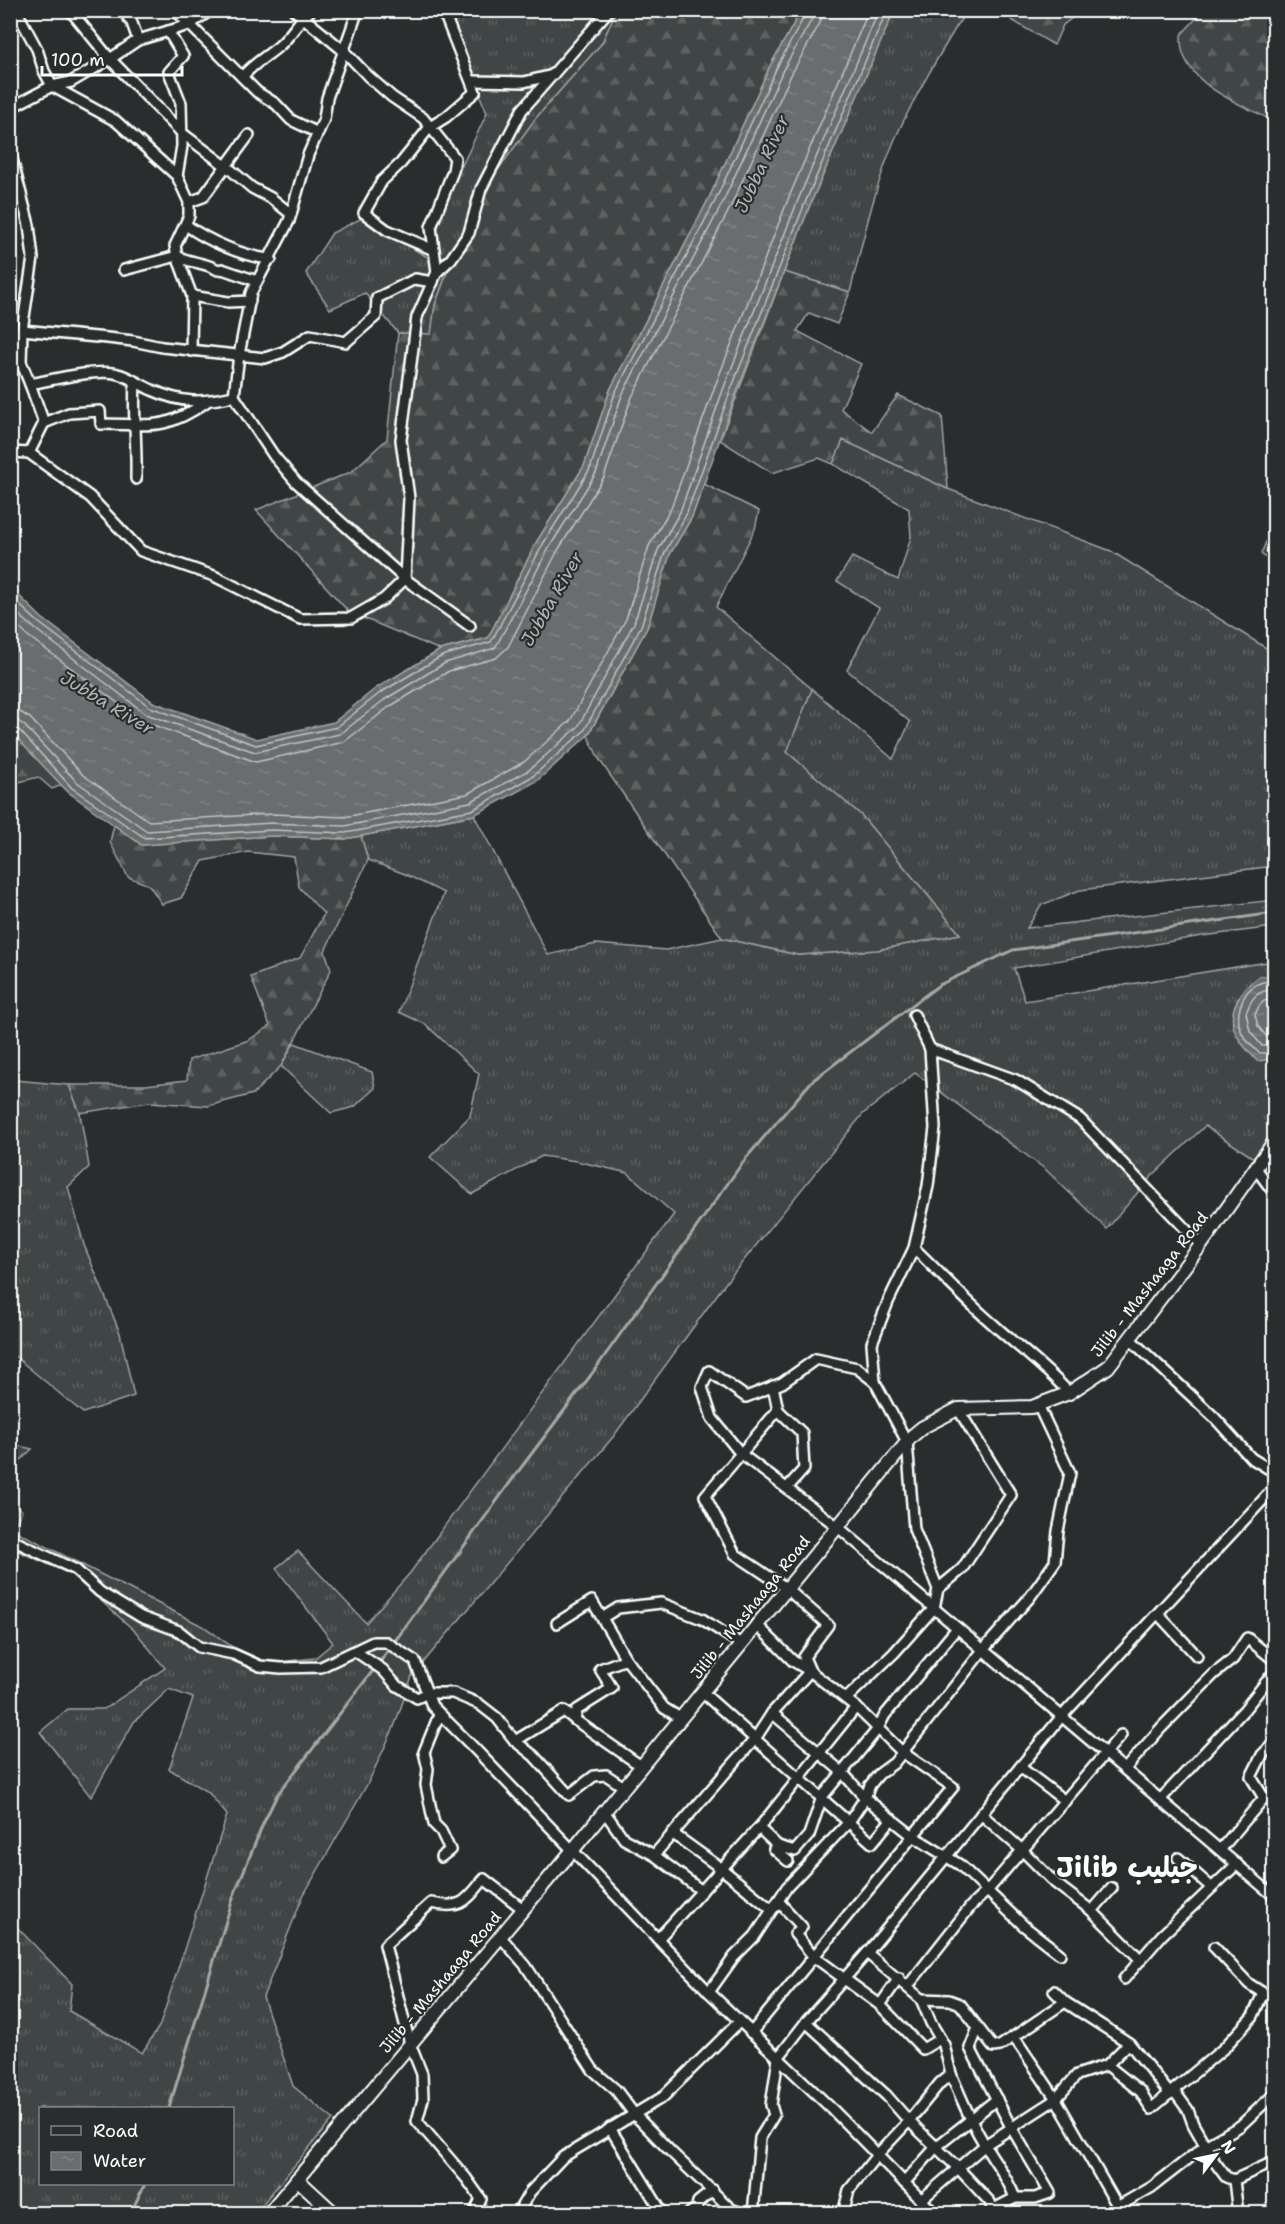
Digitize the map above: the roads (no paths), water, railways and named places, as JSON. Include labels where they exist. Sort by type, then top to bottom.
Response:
[{"type":"main road","name":"Jilib - Mashaaga Road","points":[[268,2214],[572,1851],[907,1442],[923,1428],[958,1409],[1032,1407],[1070,1393],[1108,1367],[1201,1245],[1275,1142]]},
{"type":"main road","points":[[297,2179],[335,2214]]},
{"type":"street","points":[[16,10],[37,49],[52,86],[116,120],[177,176],[189,202],[189,216],[175,246],[192,296],[191,351]]},
{"type":"street","points":[[70,10],[110,59],[182,133],[226,165],[252,188],[271,198],[291,214]]},
{"type":"street","points":[[123,10],[132,23],[138,40]]},
{"type":"street","points":[[175,10],[257,92],[276,104],[291,120],[318,133]]},
{"type":"street","points":[[10,108],[52,86],[71,81],[138,40],[189,25],[211,10]]},
{"type":"street","points":[[294,10],[344,51],[392,97],[423,118],[455,158],[453,171],[431,227],[437,272]]},
{"type":"street","points":[[242,77],[252,65],[280,45],[311,10]]},
{"type":"street","points":[[358,10],[327,98],[324,119],[308,155],[291,214],[271,259],[257,281],[250,301],[239,355],[234,396],[274,456],[296,482],[405,579],[470,626]]},
{"type":"street","points":[[434,250],[387,230],[364,213],[382,181],[401,163],[430,127],[446,117],[475,92],[446,18],[437,10]]},
{"type":"street","points":[[10,452],[29,453],[90,497],[141,551],[214,576],[300,619],[351,618],[384,599],[405,579],[409,498],[401,440],[417,317],[437,272],[451,259],[469,233],[481,189],[522,110],[609,10]]},
{"type":"street","points":[[168,31],[183,56],[169,72],[181,103],[182,146],[177,176]]},
{"type":"street","points":[[472,81],[524,82],[554,74]]},
{"type":"street","points":[[189,202],[203,197],[249,135]]},
{"type":"street","points":[[10,151],[29,225],[33,258],[22,330],[21,362],[44,423]]},
{"type":"street","points":[[186,225],[203,237],[256,258],[271,259]]},
{"type":"street","points":[[124,270],[177,256],[186,261],[205,263],[218,270],[222,269],[257,281]]},
{"type":"street","points":[[22,330],[265,358],[283,352],[310,335],[346,342],[376,316],[378,298],[415,279],[433,282]]},
{"type":"street","points":[[192,296],[228,302],[250,301]]},
{"type":"street","points":[[30,384],[80,374],[116,373],[152,391],[188,401],[206,402],[234,396]]},
{"type":"street","points":[[135,382],[136,479]]},
{"type":"street","points":[[29,453],[44,423],[69,413],[100,411],[101,424],[154,426],[186,416],[206,402]]},
{"type":"street","points":[[846,1700],[894,1653],[934,1608],[938,1589],[914,1529],[907,1442],[875,1382],[872,1343],[888,1302],[914,1248],[928,1186],[935,1128],[930,1049],[914,1016]]},
{"type":"street","points":[[930,1049],[1016,1080],[1080,1119],[1201,1245]]},
{"type":"street","points":[[1255,1167],[1275,1193]]},
{"type":"street","points":[[914,1248],[945,1281],[1049,1371],[1070,1393]]},
{"type":"street","points":[[1130,1339],[1214,1417],[1251,1458],[1275,1472]]},
{"type":"street","points":[[875,1382],[857,1368],[816,1359],[782,1383],[746,1397],[709,1371],[702,1388],[712,1418],[741,1454],[838,1527],[1275,1896]]},
{"type":"street","points":[[773,1386],[778,1410],[802,1432],[804,1469],[787,1488]]},
{"type":"street","points":[[709,1992],[734,1957],[755,1936],[787,1887],[849,1822],[865,1798],[870,1785],[879,1774],[894,1763],[983,1650],[1030,1597],[1055,1562],[1058,1531],[1070,1473],[1038,1405]]},
{"type":"street","points":[[938,1589],[962,1569],[1011,1495],[958,1409]]},
{"type":"street","points":[[778,1410],[705,1496],[735,1554],[786,1588],[828,1625],[804,1657],[810,1671]]},
{"type":"street","points":[[753,2214],[760,2138],[774,2115],[771,2105],[778,2058],[1062,1716],[1275,1488]]},
{"type":"street","points":[[10,1539],[76,1570],[100,1592],[141,1617],[179,1631],[199,1647],[233,1654],[260,1666],[281,1668],[321,1666],[373,1642],[386,1642],[415,1661],[432,1706],[439,1715],[473,1747],[709,1992],[834,2110],[935,2214]]},
{"type":"street","points":[[557,1623],[592,1601],[626,1659],[664,1708],[680,1718]]},
{"type":"street","points":[[602,1618],[618,1608],[661,1603],[702,1619],[741,1644]]},
{"type":"street","points":[[1158,1614],[1197,1656]]},
{"type":"street","points":[[751,2033],[953,1787],[902,1752],[856,1707],[810,1671],[793,1661],[756,1624]]},
{"type":"street","points":[[795,1851],[809,1835],[822,1797],[877,1730],[885,1715],[957,1628]]},
{"type":"street","points":[[1125,1769],[1214,1674],[1233,1659],[1247,1638],[1275,1660]]},
{"type":"street","points":[[355,1651],[383,1670],[396,1685],[417,1698],[428,1693],[453,1693],[479,1704],[497,1718],[515,1741],[534,1756],[569,1795],[594,1776],[606,1774],[624,1787]]},
{"type":"street","points":[[575,1719],[577,1710],[612,1688],[600,1669],[626,1659]]},
{"type":"street","points":[[654,1855],[755,1739],[772,1713],[810,1671]]},
{"type":"street","points":[[1144,1799],[1157,1797],[1244,1710],[1275,1672]]},
{"type":"street","points":[[702,1692],[872,1843],[891,1820]]},
{"type":"street","points":[[658,1939],[759,1828],[856,1707]]},
{"type":"street","points":[[515,1741],[564,1711],[641,1766]]},
{"type":"street","points":[[772,1713],[842,1772],[865,1798],[891,1820],[946,1855],[988,1890],[1024,1926],[1060,1954]]},
{"type":"street","points":[[439,1715],[424,1752],[428,1769],[426,1785],[431,1815],[450,1850],[441,1857]]},
{"type":"street","points":[[908,1986],[971,1906],[988,1890],[1121,1735]]},
{"type":"street","points":[[1220,1850],[1264,1798],[1251,1777],[1262,1755],[1275,1743]]},
{"type":"street","points":[[1020,1767],[1065,1801]]},
{"type":"street","points":[[604,1811],[624,1839],[654,1855],[702,1891]]},
{"type":"street","points":[[981,1814],[1055,1883],[1092,1911],[1141,1960]]},
{"type":"street","points":[[759,1828],[778,1846],[795,1851],[808,1864]]},
{"type":"street","points":[[672,1833],[722,1869],[771,1909]]},
{"type":"street","points":[[778,1846],[774,1849],[788,1861]]},
{"type":"street","points":[[1178,1858],[1211,1887]]},
{"type":"street","points":[[1124,1979],[1162,1935],[1237,1864]]},
{"type":"street","points":[[474,2214],[482,2199],[417,2121],[423,2099],[422,2074],[410,2044],[385,1945],[431,1903],[450,1907],[468,1899],[484,1879],[523,1909]]},
{"type":"street","points":[[1092,1911],[1112,1888]]},
{"type":"street","points":[[771,1909],[782,1904],[802,1927],[795,1934],[813,1956],[880,2005],[923,2049],[940,2039]]},
{"type":"street","points":[[500,1936],[526,1966],[593,2070],[616,2090],[634,2114],[670,2151],[731,2209],[745,2214]]},
{"type":"street","points":[[1214,1947],[1249,1984],[1275,2000]]},
{"type":"street","points":[[867,1953],[921,1999],[940,2039],[951,2074],[972,2121],[1008,2179],[1015,2198]]},
{"type":"street","points":[[880,2005],[899,1978]]},
{"type":"street","points":[[1054,1991],[1065,2002],[1129,2043],[1188,2110],[1204,2146],[1226,2177],[1234,2180],[1275,2164]]},
{"type":"street","points":[[1107,2065],[1141,2092],[1151,2109],[1224,2048],[1253,2016],[1263,1993]]},
{"type":"street","points":[[921,1999],[954,2001],[965,2010],[993,2047],[1000,2046],[1065,2002]]},
{"type":"street","points":[[517,2214],[530,2192],[563,2157],[663,2097],[739,2022]]},
{"type":"street","points":[[806,2022],[887,2096],[909,2121],[959,2169],[990,2202],[993,2212],[1015,2198],[1035,2198],[1050,2193],[1011,2127],[970,2048],[978,2028]]},
{"type":"street","points":[[1014,2037],[1056,2099],[1121,2210],[1204,2146],[1240,2126],[1271,2097],[1275,2098]]},
{"type":"street","points":[[921,2200],[985,2145],[1056,2099],[1077,2075],[1107,2065],[1129,2043]]},
{"type":"street","points":[[843,2214],[849,2190],[940,2083],[951,2074]]},
{"type":"street","points":[[904,2183],[936,2147],[998,2099]]},
{"type":"street","points":[[610,2128],[663,2214]]},
{"type":"street","points":[[1234,2180],[1238,2214]]},
{"type":"street","points":[[688,2214],[697,2208],[698,2202],[713,2190]]},
{"type":"water","name":"Jubba River","points":[[801,11],[894,11],[810,205],[736,394],[692,517],[670,554],[647,628],[588,735],[537,781],[474,815],[345,839],[272,836],[142,845],[68,792],[11,732],[11,588],[42,618],[153,702],[257,739],[334,722],[376,688],[440,650],[488,638],[537,541],[584,466],[610,390],[709,198],[771,64]]},
{"type":"water","points":[[1260,976],[1274,976],[1274,1059],[1257,1061],[1245,1048],[1234,1030],[1233,1012],[1246,988]]},
{"type":"waterway","points":[[379,1663],[591,1375],[746,1158],[812,1081],[939,985],[1013,950],[1274,913]]},
{"type":"waterway","points":[[169,2107],[234,1895],[263,1824],[277,1795],[375,1668]]},
{"type":"waterway","points":[[130,2214],[144,2185]]},
{"type":"district","name":"Jilib جيليب","points":[[1127,1867]]}]
